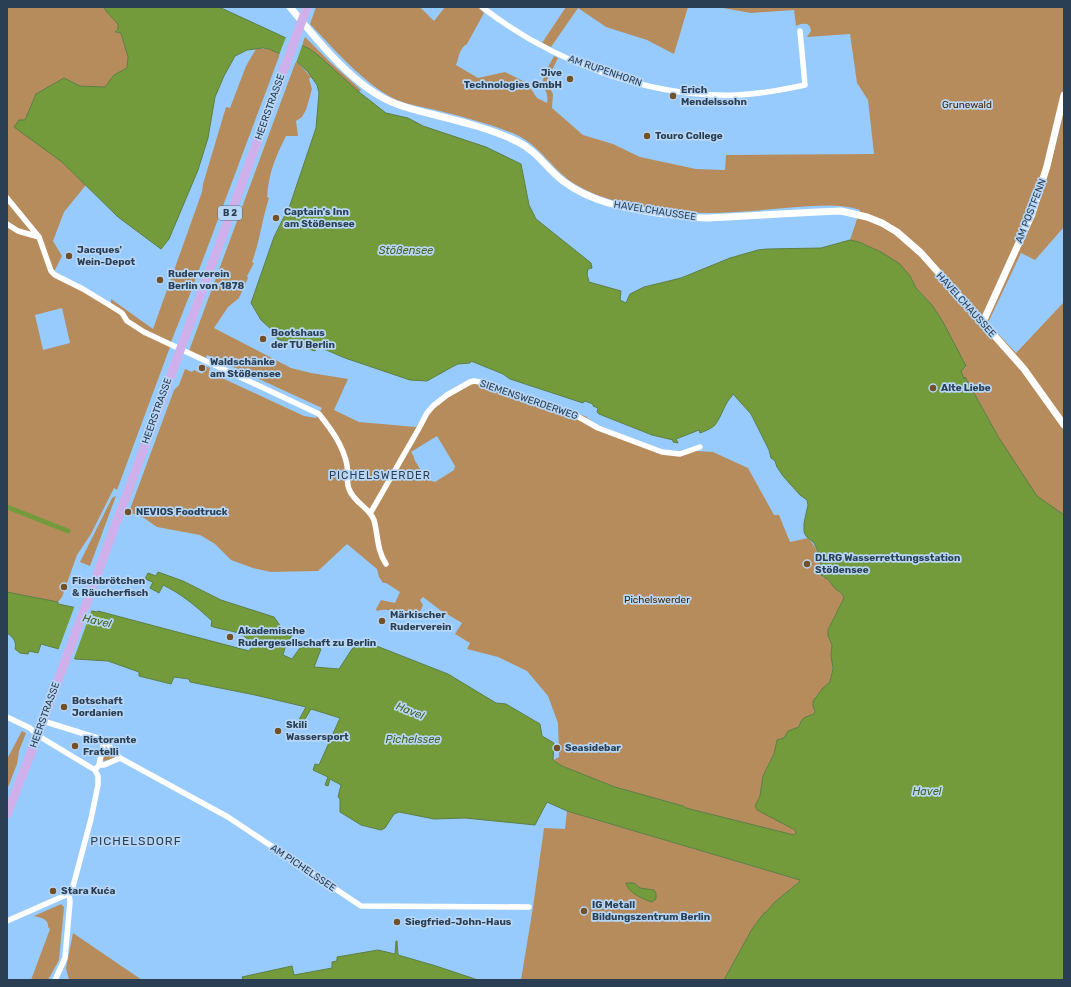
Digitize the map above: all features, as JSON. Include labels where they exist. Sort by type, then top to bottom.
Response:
[{"type":"main road","name":"HEERSTRASSE","points":[[7,814],[43,721],[307,7]]},
{"type":"street","name":"HAVELCHAUSSEE","points":[[290,7],[314,36],[343,66],[383,98],[405,107],[472,125],[518,142],[531,149],[567,184],[602,201],[622,208],[692,218],[841,212],[867,217],[882,223],[910,242],[983,322],[1024,369],[1064,425]]},
{"type":"street","name":"AM RUPENHORN","points":[[482,7],[515,30],[546,48],[573,61],[618,78],[646,85],[688,92],[734,95],[785,90],[805,85],[800,31]]},
{"type":"street","name":"AM POSTFENN","points":[[983,322],[1032,214],[1047,166],[1064,95]]},
{"type":"street","points":[[7,198],[39,237],[48,266],[55,275],[112,306],[122,313],[127,321],[139,330],[319,414],[332,430],[341,446],[347,464],[348,489],[356,500],[371,512],[380,551],[386,564]]},
{"type":"street","points":[[7,224],[18,231],[39,237]]},
{"type":"street","name":"SIEMENSWERDERWEG","points":[[371,512],[415,437],[427,413],[447,395],[474,381],[486,383],[506,392],[577,416],[598,428],[662,452],[680,454],[700,447]]},
{"type":"street","points":[[7,718],[30,728],[37,735],[97,768]]},
{"type":"street","points":[[7,921],[69,893],[74,886],[98,784],[97,768],[104,740],[43,721]]},
{"type":"street","name":"AM PICHELSSEE","points":[[104,740],[120,758],[228,817],[361,906],[529,907]]},
{"type":"street","points":[[97,768],[120,758]]},
{"type":"street","points":[[54,980],[65,958],[70,902],[69,893]]},
{"type":"green space","points":[[7,7],[104,7],[118,24],[118,29],[115,31],[116,33],[121,33],[128,57],[127,68],[114,75],[105,87],[80,86],[64,78],[36,94],[25,120],[62,162],[86,185],[64,212],[53,241],[62,256],[54,272],[111,306],[111,299],[153,329],[202,192],[203,184],[226,107],[230,108],[246,66],[256,49],[269,49],[280,54],[171,342],[117,490],[114,488],[91,534],[77,555],[62,597],[58,602],[7,592]],"holes":[[[62,308],[70,343],[43,350],[35,315]]]},
{"type":"green space","name":"Grunewald","points":[[316,7],[420,7],[434,21],[445,7],[478,7],[484,13],[467,44],[462,48],[456,65],[478,78],[505,72],[527,83],[537,98],[547,103],[543,79],[554,56],[558,58],[547,80],[553,94],[552,108],[583,135],[613,144],[640,157],[696,169],[725,170],[726,155],[874,154],[868,100],[857,83],[850,34],[807,37],[811,31],[810,28],[806,24],[796,26],[794,10],[751,13],[717,7],[1064,7],[1064,227],[1035,260],[1021,253],[988,323],[1016,353],[1064,302],[1064,546],[999,470],[999,438],[965,377],[964,379],[961,371],[966,367],[943,322],[932,305],[916,288],[910,276],[881,252],[859,242],[850,240],[860,210],[845,206],[829,206],[726,213],[698,213],[655,209],[626,204],[598,195],[573,183],[532,145],[517,135],[477,121],[397,100],[374,86],[362,77],[310,24]]},
{"type":"green space","points":[[566,7],[688,7],[674,54],[647,40],[606,27],[578,8],[551,47],[542,43]]},
{"type":"green space","points":[[305,37],[361,90],[359,92],[319,56],[302,45]]},
{"type":"green space","name":"Pichelswerder","points":[[296,61],[311,77],[309,79],[312,89],[306,110],[302,117],[296,121],[298,136],[286,136],[273,165],[268,188],[267,197],[269,198],[252,262],[254,263],[247,276],[248,278],[239,298],[228,307],[214,328],[291,368],[348,379],[334,410],[359,422],[416,427],[427,409],[471,379],[585,416],[598,426],[662,450],[680,452],[713,452],[748,468],[774,515],[779,515],[790,542],[808,538],[815,547],[819,556],[822,577],[826,578],[844,598],[828,630],[829,639],[832,645],[831,656],[833,664],[830,682],[815,697],[814,714],[800,723],[799,727],[788,731],[784,738],[777,740],[774,754],[763,776],[760,796],[755,806],[756,808],[795,830],[796,835],[686,808],[615,787],[562,766],[553,760],[559,757],[558,723],[548,696],[527,671],[498,657],[467,649],[470,643],[455,634],[462,623],[440,610],[423,597],[420,600],[423,605],[418,616],[387,610],[377,611],[376,609],[381,600],[395,603],[400,592],[386,583],[383,583],[379,577],[377,569],[347,544],[318,571],[271,572],[253,568],[231,560],[215,544],[200,535],[157,527],[144,518],[129,512],[174,390],[179,385],[185,369],[192,372],[194,370],[202,374],[206,366],[210,368],[209,372],[304,416],[316,418],[322,408],[207,355],[205,359],[189,351]],"holes":[[[437,436],[455,466],[454,470],[435,482],[426,479],[411,452]]]},
{"type":"green space","points":[[116,496],[90,566],[80,562],[112,498]]},
{"type":"green space","points":[[22,731],[26,733],[19,751],[17,764],[7,790],[7,759]]},
{"type":"green space","points":[[107,747],[116,755],[115,758],[104,761],[103,760]]},
{"type":"green space","points":[[567,811],[800,881],[775,902],[765,914],[764,913],[752,929],[724,980],[521,980],[544,828],[565,829]]},
{"type":"green space","points":[[61,904],[64,907],[59,960],[48,980],[31,980],[50,929],[46,921],[42,918],[34,916]]},
{"type":"green space","points":[[73,933],[142,980],[69,980],[66,968]]},
{"type":"water","points":[[104,7],[219,7],[310,49],[359,92],[386,113],[408,118],[423,126],[486,147],[521,164],[529,205],[536,219],[591,263],[592,268],[588,269],[587,274],[589,282],[621,291],[620,300],[626,303],[630,294],[644,287],[681,278],[730,258],[758,250],[821,248],[850,240],[859,242],[881,252],[900,264],[910,276],[916,288],[932,305],[943,322],[966,366],[961,371],[964,379],[965,377],[999,438],[1037,496],[1064,515],[1064,980],[724,980],[752,929],[764,913],[800,880],[567,811],[547,802],[535,825],[465,818],[434,819],[399,812],[394,814],[385,828],[381,830],[361,825],[340,812],[340,799],[338,797],[341,785],[330,779],[328,786],[325,785],[328,777],[313,770],[315,764],[319,765],[340,718],[311,709],[299,729],[295,727],[306,707],[190,682],[189,679],[174,677],[171,684],[139,676],[139,672],[108,661],[75,659],[59,649],[41,644],[38,653],[29,651],[28,654],[20,653],[15,649],[14,640],[7,633],[7,592],[58,602],[58,604],[98,611],[249,651],[252,647],[245,637],[235,632],[211,626],[212,621],[177,592],[163,585],[159,593],[150,588],[153,582],[145,579],[148,573],[156,576],[158,572],[183,581],[221,600],[274,617],[281,627],[293,634],[286,644],[283,655],[292,659],[302,645],[310,645],[321,649],[314,667],[339,669],[352,649],[358,645],[374,645],[448,674],[496,703],[506,704],[540,724],[542,736],[554,743],[553,760],[562,766],[615,787],[686,808],[794,835],[796,833],[795,830],[757,810],[755,806],[760,796],[763,776],[774,754],[777,740],[784,738],[788,731],[799,727],[804,718],[814,714],[815,711],[813,701],[822,689],[830,682],[833,668],[831,656],[832,645],[828,636],[828,630],[844,598],[828,580],[821,575],[820,556],[814,543],[806,536],[804,532],[804,523],[808,505],[807,500],[800,495],[783,476],[775,461],[771,458],[769,450],[751,414],[733,394],[715,425],[700,433],[699,430],[676,439],[678,443],[673,442],[673,440],[652,435],[599,414],[597,412],[598,408],[593,406],[593,404],[585,401],[583,403],[510,379],[503,374],[471,361],[470,363],[458,364],[427,381],[410,380],[345,358],[317,346],[315,351],[277,339],[277,337],[273,334],[273,331],[261,320],[251,303],[274,237],[290,205],[316,128],[319,93],[317,85],[308,72],[296,61],[269,49],[263,48],[247,50],[235,56],[215,97],[208,138],[198,170],[169,239],[161,249],[118,217],[62,162],[14,127],[19,120],[25,120],[36,94],[64,78],[80,86],[105,87],[114,75],[127,68],[128,57],[121,33],[115,32],[118,29],[118,24]]},
{"type":"water","points":[[626,883],[634,883],[640,888],[654,890],[656,893],[656,899],[652,902],[640,897],[627,887]]},
{"type":"water","points":[[396,941],[398,955],[478,980],[243,980],[242,977],[292,966],[294,975],[332,968],[332,962],[337,961],[337,957],[378,950],[395,954]]},
{"type":"pier","points":[[286,37],[303,43],[296,63],[279,55]]},
{"type":"pier","points":[[75,605],[92,609],[73,661],[58,651]]},
{"type":"waterway","points":[[7,507],[68,531]]},
{"type":"place","name":"Jive Technologies GmbH","points":[[570,79]]},
{"type":"place","name":"Erich Mendelssohn","points":[[673,96]]},
{"type":"place","name":"Touro College","points":[[647,136]]},
{"type":"place","name":"Captain's Inn am Stößensee","points":[[276,218]]},
{"type":"place","name":"Jacques' Wein-Depot","points":[[69,256]]},
{"type":"place","name":"Ruderverein Berlin von 1878","points":[[160,280]]},
{"type":"place","name":"Bootshaus der TU Berlin","points":[[263,339]]},
{"type":"place","name":"Waldschänke am Stößensee","points":[[202,368]]},
{"type":"place","name":"Alte Liebe","points":[[933,388]]},
{"type":"place","name":"NEVIOS Foodtruck","points":[[128,512]]},
{"type":"place","name":"DLRG Wasserrettungsstation Stößensee","points":[[807,564]]},
{"type":"place","name":"Fischbrötchen & Räucherfisch","points":[[64,587]]},
{"type":"place","name":"Märkischer Ruderverein","points":[[382,621]]},
{"type":"place","name":"Akademische Rudergesellschaft zu Berlin","points":[[230,637]]},
{"type":"place","name":"Botschaft Jordanien","points":[[64,707]]},
{"type":"place","name":"Skili Wassersport","points":[[278,731]]},
{"type":"place","name":"Ristorante Fratelli","points":[[75,746]]},
{"type":"place","name":"Seasidebar","points":[[557,748]]},
{"type":"place","name":"Stara Kuća","points":[[53,891]]},
{"type":"place","name":"IG Metall Bildungszentrum Berlin","points":[[584,911]]},
{"type":"place","name":"Siegfried-John-Haus","points":[[397,922]]},
{"type":"district","name":"PICHELSWERDER","points":[[380,475]]},
{"type":"district","name":"PICHELSDORF","points":[[136,841]]},
{"type":"water label","name":"Stößensee","points":[[406,250]]},
{"type":"water label","name":"Havel","points":[[97,621]]},
{"type":"water label","name":"Havel","points":[[410,711]]},
{"type":"water label","name":"Pichelssee","points":[[413,739]]},
{"type":"water label","name":"Havel","points":[[927,791]]}]
